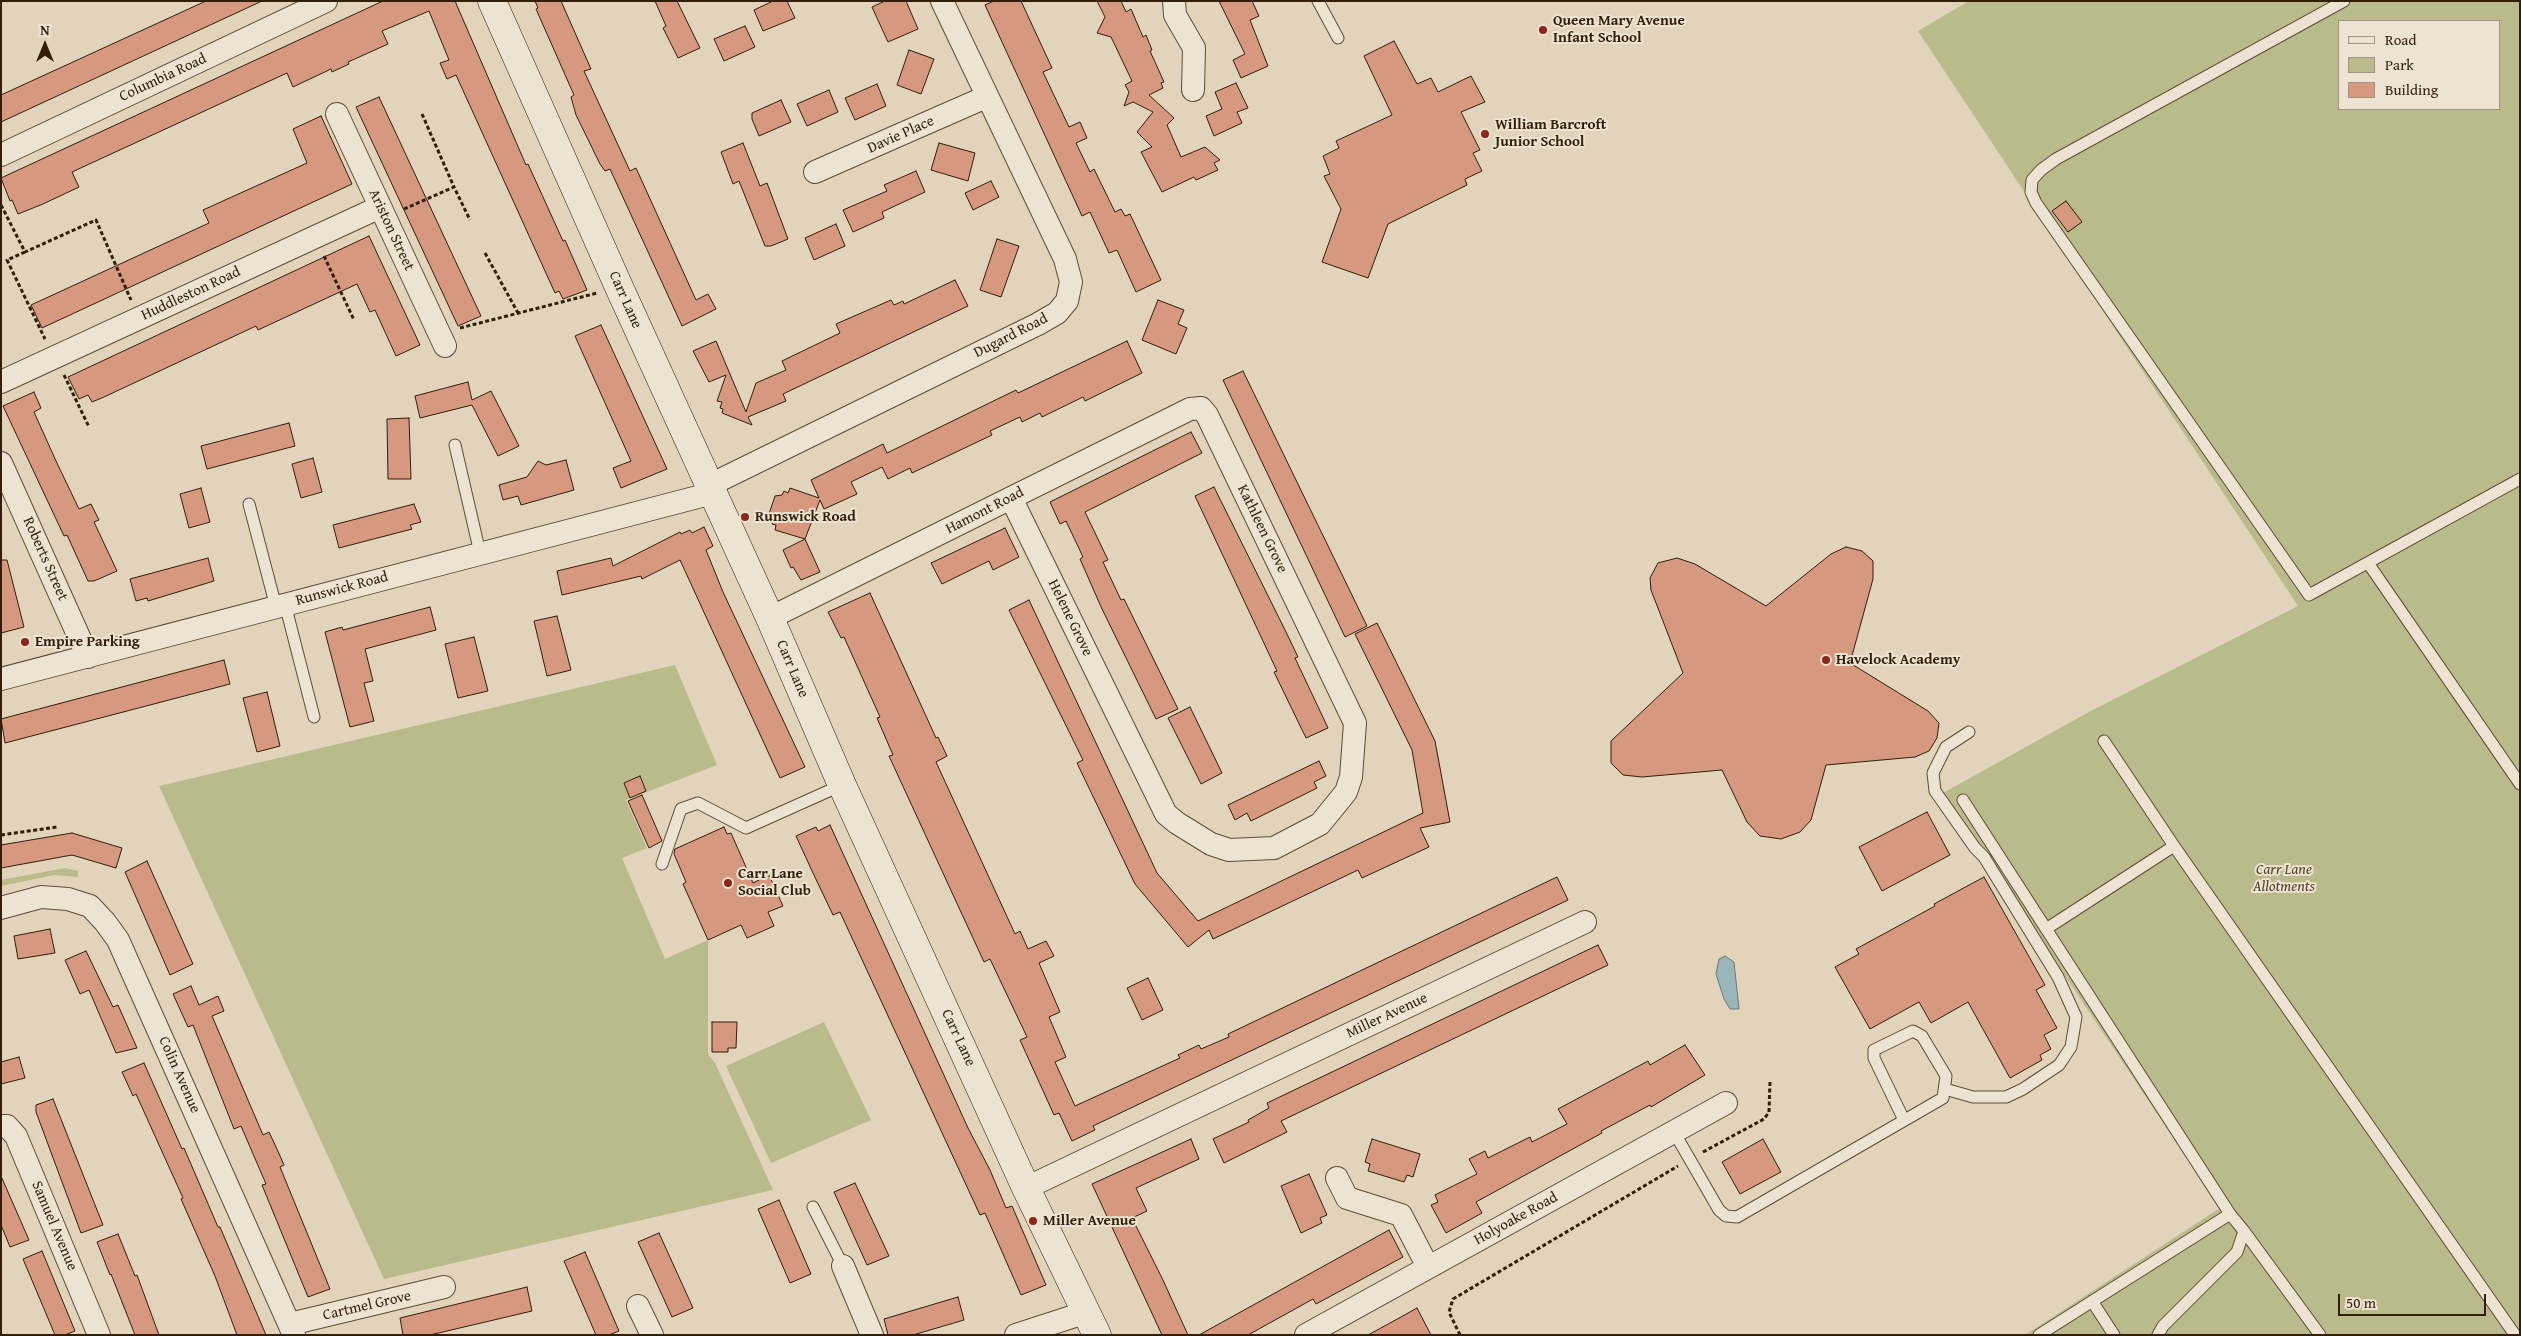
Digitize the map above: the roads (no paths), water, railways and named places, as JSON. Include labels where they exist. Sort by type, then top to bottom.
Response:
[{"type":"street","name":"Columbia Road","points":[[1,155],[326,1]]},
{"type":"street","name":"Carr Lane","points":[[492,1],[619,287],[770,618],[842,785],[1026,1188],[1092,1323]]},
{"type":"street","name":"Dugard Road","points":[[711,489],[1038,324],[1057,313],[1067,301],[1071,282],[1065,259],[986,97],[942,1]]},
{"type":"street","points":[[1174,1],[1175,15],[1194,48],[1193,90]]},
{"type":"street","name":"Davie Place","points":[[815,172],[986,97]]},
{"type":"street","name":"Ariston Street","points":[[337,114],[442,340]]},
{"type":"street","name":"Huddleston Road","points":[[1,382],[315,237],[382,212]]},
{"type":"street","name":"Hamont Road","points":[[770,618],[1190,409],[1201,408]]},
{"type":"street","name":"Kathleen Grove","points":[[1130,739],[1166,814],[1211,844],[1229,850],[1274,848],[1320,824],[1346,792],[1351,777],[1356,723],[1207,415],[1201,408]]},
{"type":"street","name":"Roberts Street","points":[[1,462],[88,657]]},
{"type":"street","name":"Runswick Road","points":[[1,679],[480,553],[711,489]]},
{"type":"street","name":"Helene Grove","points":[[1011,498],[1130,739]]},
{"type":"street","name":"Colin Avenue","points":[[1,908],[41,897],[68,899],[90,906],[118,940],[292,1329]]},
{"type":"street","name":"Miller Avenue","points":[[1026,1188],[1585,922]]},
{"type":"street","name":"Holyoake Road","points":[[1306,1335],[1726,1103]]},
{"type":"street","name":"Samuel Avenue","points":[[1,1126],[7,1126],[16,1136],[99,1335]]},
{"type":"street","points":[[1337,1178],[1347,1198],[1401,1215],[1428,1267]]},
{"type":"street","points":[[843,1266],[872,1335]]},
{"type":"street","name":"Cartmel Grove","points":[[292,1329],[444,1287]]},
{"type":"street","points":[[638,1306],[652,1335]]},
{"type":"street","points":[[1016,1335],[1092,1323]]},
{"type":"lane","points":[[1318,1],[1338,38]]},
{"type":"lane","points":[[2344,1],[2056,159],[2041,170],[2032,180],[2031,192],[2036,203],[2309,595],[2520,479]]},
{"type":"lane","points":[[455,445],[480,553]]},
{"type":"lane","points":[[249,504],[314,718]]},
{"type":"lane","points":[[2368,563],[2520,784]]},
{"type":"lane","points":[[1945,1089],[1973,1097],[2006,1097],[2023,1089],[2059,1065],[2071,1047],[2076,1017],[2058,976],[1984,857],[1975,848],[1935,791],[1933,774],[1946,747],[1970,732]]},
{"type":"lane","points":[[2104,741],[2174,846],[2516,1335]]},
{"type":"lane","points":[[662,864],[681,809],[698,803],[746,828],[842,785]]},
{"type":"lane","points":[[1963,800],[2230,1214],[2320,1335]]},
{"type":"lane","points":[[2046,929],[2174,846]]},
{"type":"lane","points":[[1674,1132],[1719,1210],[1726,1216],[1738,1217],[1943,1098],[1946,1076],[1922,1036],[1913,1031],[1874,1050],[1874,1058],[1904,1120]]},
{"type":"lane","points":[[813,1207],[843,1266]]},
{"type":"lane","points":[[2039,1335],[2230,1214]]},
{"type":"lane","points":[[2158,1335],[2163,1326],[2237,1252],[2244,1231]]},
{"type":"lane","points":[[2092,1301],[2114,1335]]},
{"type":"water","points":[[1725,956],[1734,962],[1739,1009],[1730,1009],[1724,999],[1716,974],[1719,959]]},
{"type":"place","name":"Queen Mary Avenue Infant School","points":[[1543,30]]},
{"type":"place","name":"William Barcroft Junior School","points":[[1485,134]]},
{"type":"place","name":"Runswick Road","points":[[745,517]]},
{"type":"place","name":"Empire Parking","points":[[25,642]]},
{"type":"place","name":"Havelock Academy","points":[[1826,660]]},
{"type":"place","name":"Carr Lane Social Club","points":[[728,883]]},
{"type":"place","name":"Miller Avenue","points":[[1033,1221]]},
{"type":"park label","name":"Carr Lane Allotments","points":[[2284,878]]}]
